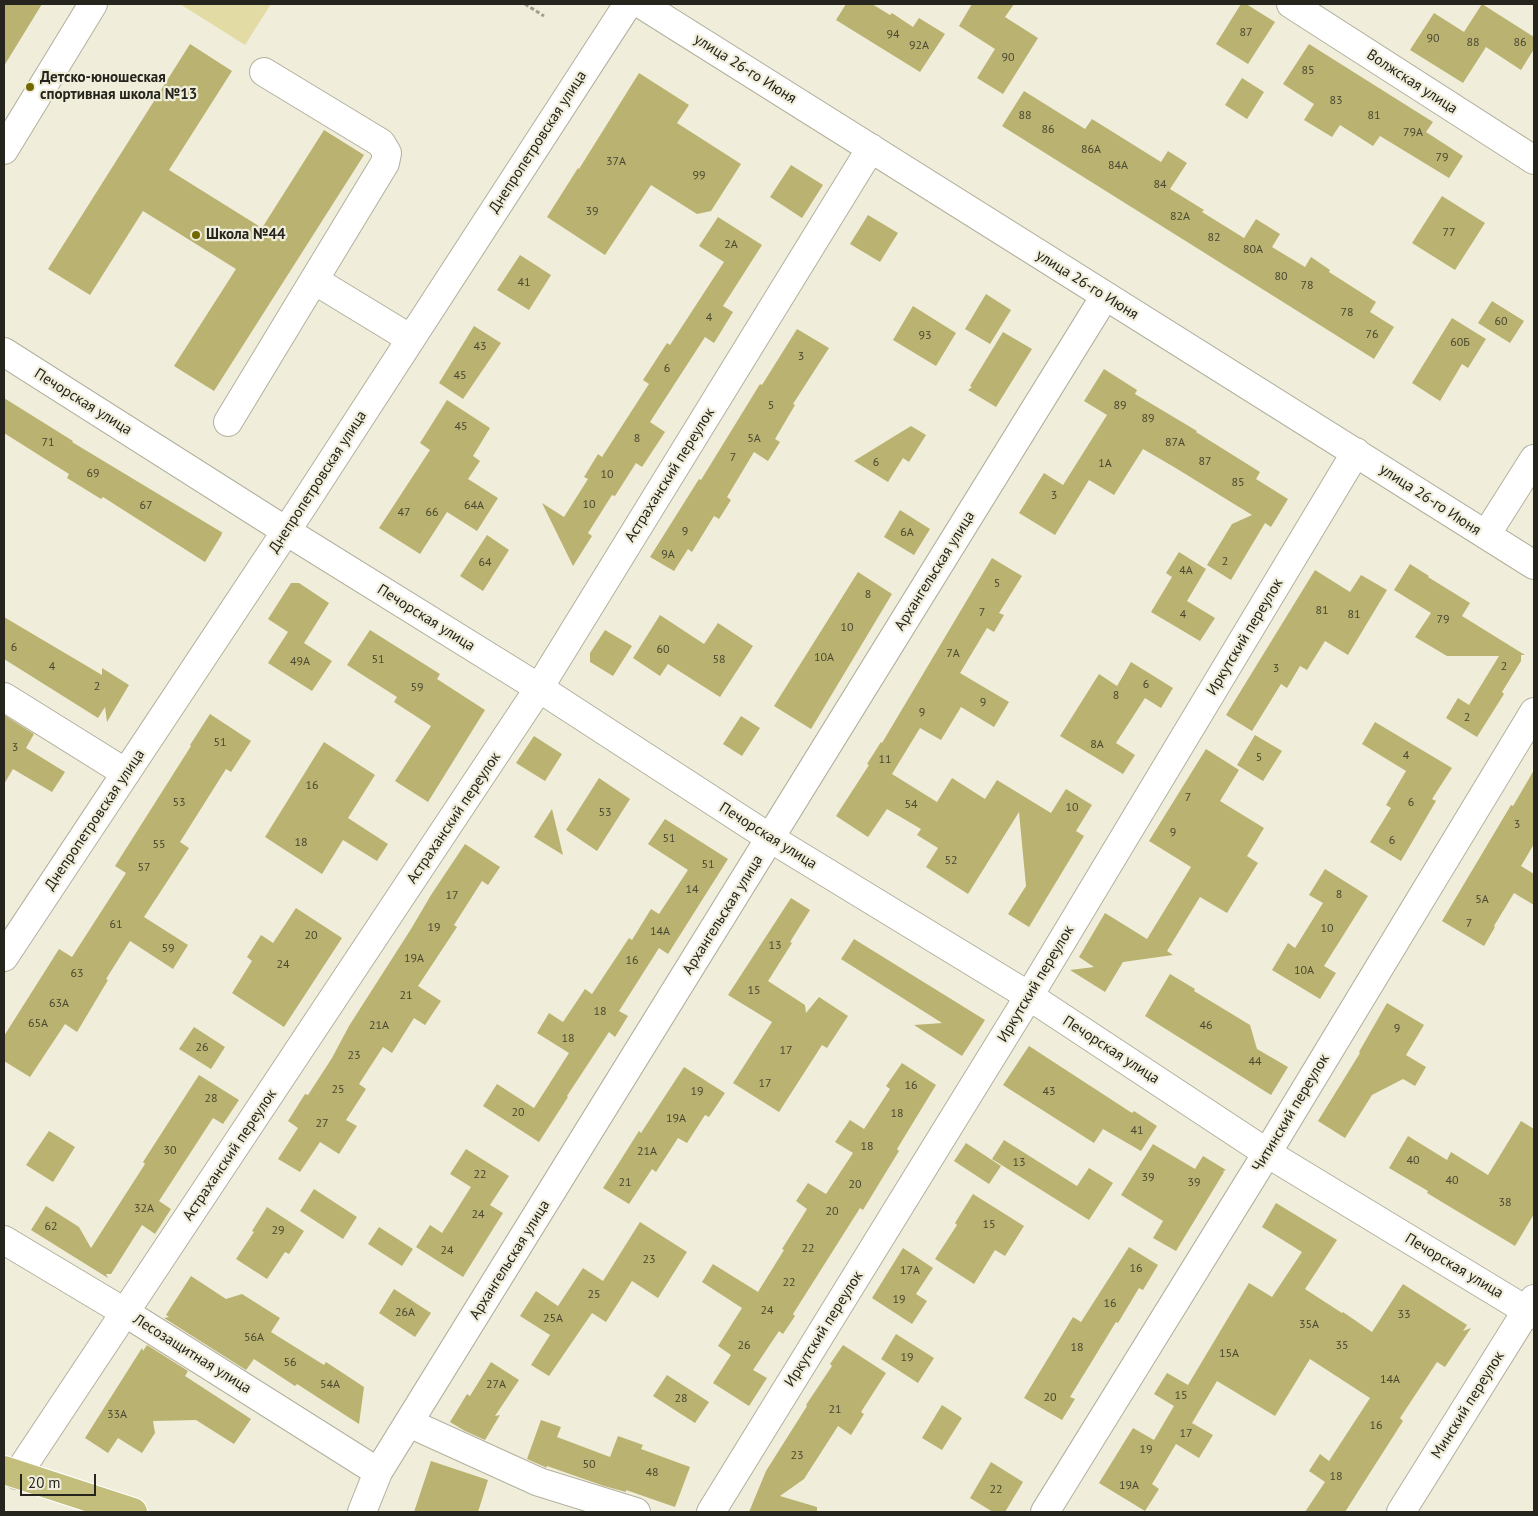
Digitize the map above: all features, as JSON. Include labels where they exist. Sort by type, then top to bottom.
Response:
[{"type":"main road","points":[[10,1472],[133,1512]]},
{"type":"street","points":[[5,145],[93,4]]},
{"type":"street","name":"Днепропетровская улица","points":[[4,957],[286,531],[628,4]]},
{"type":"street","name":"улица 26-го Июня","points":[[641,4],[1534,565]]},
{"type":"street","name":"Волжская улица","points":[[1290,4],[1534,160]]},
{"type":"street","points":[[228,422],[385,163],[387,153],[381,144],[264,72]]},
{"type":"street","name":"Астраханский переулок","points":[[10,1472],[126,1313],[539,688],[871,148]]},
{"type":"street","points":[[314,280],[411,339]]},
{"type":"street","name":"Архангельская улица","points":[[362,1512],[378,1472],[1105,296]]},
{"type":"street","name":"Печорская улица","points":[[4,352],[286,531],[539,688],[770,838],[1029,996],[1267,1153],[1532,1308]]},
{"type":"street","name":"Иркутский переулок","points":[[711,1512],[1029,996],[1356,452]]},
{"type":"street","points":[[1486,535],[1534,459]]},
{"type":"street","points":[[4,697],[126,773]]},
{"type":"street","name":"Читинский переулок","points":[[1045,1512],[1267,1153],[1534,712]]},
{"type":"street","name":"Лесозащитная улица","points":[[4,1240],[126,1313],[378,1472]]},
{"type":"street","name":"Минский переулок","points":[[1401,1512],[1532,1308]]},
{"type":"street","points":[[409,1423],[539,1482],[636,1512]]},
{"type":"path","points":[[525,4],[544,16]]},
{"type":"shaded area","points":[[180,4],[271,4],[245,45]]},
{"type":"building","points":[[4,4],[42,4],[4,66]]},
{"type":"building","points":[[846,4],[872,4],[890,15],[892,13],[913,27],[919,18],[945,34],[920,72],[836,20]]},
{"type":"building","points":[[972,4],[1014,4],[1005,17],[1038,38],[1003,94],[977,78],[995,49],[959,26]]},
{"type":"building","points":[[1241,4],[1246,4],[1275,22],[1248,64],[1216,44]]},
{"type":"building","points":[[1482,4],[1534,37],[1534,49],[1521,70],[1486,47],[1463,83],[1410,50],[1434,13],[1464,32]]},
{"type":"building","points":[[190,44],[232,71],[169,170],[262,228],[324,130],[364,155],[214,391],[174,366],[236,269],[143,211],[90,295],[48,269]]},
{"type":"building","points":[[1309,44],[1433,122],[1426,132],[1463,156],[1449,178],[1380,136],[1373,146],[1340,125],[1332,137],[1304,120],[1314,104],[1283,84]]},
{"type":"building","points":[[639,73],[689,105],[677,123],[741,164],[711,211],[697,214],[651,185],[605,255],[547,217]]},
{"type":"building","points":[[1242,78],[1264,92],[1247,119],[1225,105]]},
{"type":"building","points":[[1024,91],[1085,129],[1092,119],[1161,162],[1168,151],[1187,163],[1170,189],[1204,210],[1202,212],[1244,238],[1256,219],[1280,234],[1272,247],[1305,267],[1311,257],[1330,270],[1329,272],[1376,302],[1370,312],[1394,327],[1374,359],[1002,126]]},
{"type":"building","points":[[791,165],[823,185],[802,218],[770,197]]},
{"type":"building","points":[[1442,196],[1485,223],[1455,270],[1412,243]]},
{"type":"building","points":[[868,215],[898,233],[880,262],[850,244]]},
{"type":"building","points":[[718,217],[762,245],[723,306],[733,312],[714,343],[705,337],[650,422],[665,432],[642,467],[636,463],[615,496],[612,495],[588,533],[592,536],[573,566],[542,503],[564,517],[588,479],[584,477],[598,454],[602,457],[649,384],[643,380],[667,343],[670,345],[724,262],[699,246]]},
{"type":"building","points":[[520,255],[551,275],[529,310],[497,290]]},
{"type":"building","points":[[986,294],[1011,310],[990,344],[965,329]]},
{"type":"building","points":[[1492,301],[1524,321],[1510,343],[1478,323]]},
{"type":"building","points":[[913,306],[956,333],[936,366],[893,340]]},
{"type":"building","points":[[1452,318],[1486,339],[1468,368],[1462,364],[1440,401],[1412,383]]},
{"type":"building","points":[[474,326],[501,343],[463,399],[439,383]]},
{"type":"building","points":[[797,329],[829,348],[793,404],[795,405],[775,439],[780,442],[768,461],[754,452],[727,497],[731,500],[719,519],[714,516],[692,552],[688,549],[674,571],[650,557]]},
{"type":"building","points":[[1003,332],[1032,349],[996,407],[968,390],[972,387],[970,386]]},
{"type":"building","points":[[1104,369],[1137,390],[1135,394],[1260,472],[1256,479],[1288,499],[1271,527],[1265,523],[1231,580],[1207,565],[1232,524],[1252,515],[1143,449],[1114,495],[1089,480],[1055,535],[1019,513],[1044,473],[1063,485],[1107,415],[1084,401]]},
{"type":"building","points":[[4,398],[72,442],[223,533],[221,533],[205,562],[103,497],[101,499],[67,478],[69,474],[4,433]]},
{"type":"building","points":[[447,400],[490,428],[473,456],[480,461],[468,479],[498,498],[477,531],[447,512],[420,554],[379,528],[430,450],[420,443]]},
{"type":"building","points":[[911,426],[926,435],[909,462],[903,458],[888,482],[854,461]]},
{"type":"building","points":[[900,510],[930,529],[914,555],[884,537]]},
{"type":"building","points":[[487,535],[509,550],[483,591],[460,576]]},
{"type":"building","points":[[1179,552],[1206,569],[1187,601],[1215,618],[1200,641],[1151,612],[1172,577],[1166,573]]},
{"type":"building","points":[[992,558],[1022,576],[999,613],[1004,615],[994,632],[987,628],[960,673],[1009,702],[994,727],[961,707],[941,740],[920,728],[892,774],[937,802],[952,778],[985,799],[997,780],[1051,813],[1066,789],[1092,805],[1076,831],[1084,836],[1029,927],[1008,914],[1026,886],[1019,812],[968,894],[926,867],[938,848],[917,835],[921,829],[887,809],[868,837],[836,816],[869,765],[867,764],[882,743]]},
{"type":"building","points":[[1410,564],[1470,603],[1462,616],[1525,655],[1521,655],[1521,661],[1502,692],[1504,694],[1477,737],[1446,718],[1458,698],[1469,705],[1499,656],[1447,656],[1415,637],[1431,613],[1394,590]]},
{"type":"building","points":[[1315,570],[1350,592],[1361,575],[1387,590],[1348,655],[1325,641],[1307,670],[1300,666],[1287,688],[1281,684],[1252,731],[1226,715]]},
{"type":"building","points":[[858,572],[892,594],[811,729],[774,706]]},
{"type":"building","points":[[291,583],[299,583],[329,603],[304,643],[332,661],[312,691],[268,663],[288,632],[268,619]]},
{"type":"building","points":[[660,615],[704,644],[718,623],[753,646],[720,697],[668,664],[660,676],[633,658]]},
{"type":"building","points":[[4,617],[102,675],[102,668],[129,685],[107,722],[105,707],[98,718],[4,659]]},
{"type":"building","points":[[370,630],[440,674],[437,679],[485,710],[428,802],[395,781],[431,726],[394,702],[397,697],[347,665]]},
{"type":"building","points":[[605,630],[632,646],[613,676],[590,662],[590,653]]},
{"type":"building","points":[[1131,662],[1173,688],[1161,708],[1145,698],[1116,743],[1135,755],[1123,774],[1060,736],[1099,674],[1117,686]]},
{"type":"building","points":[[210,714],[251,741],[231,772],[226,769],[180,842],[189,848],[144,917],[188,945],[173,969],[130,941],[106,979],[108,980],[77,1032],[65,1024],[30,1077],[4,1061],[4,1036],[59,949],[72,957],[126,873],[115,866]]},
{"type":"building","points":[[4,715],[34,734],[26,748],[65,772],[52,792],[13,769],[4,784]]},
{"type":"building","points":[[741,716],[760,728],[742,756],[723,744]]},
{"type":"building","points":[[1375,722],[1452,768],[1432,799],[1436,801],[1401,861],[1370,842],[1391,808],[1386,805],[1406,771],[1362,744]]},
{"type":"building","points":[[1255,735],[1282,751],[1263,781],[1237,765]]},
{"type":"building","points":[[534,736],[562,754],[545,781],[516,763]]},
{"type":"building","points":[[324,742],[375,775],[348,818],[388,844],[377,861],[343,840],[322,874],[265,837]]},
{"type":"building","points":[[1206,749],[1239,770],[1220,801],[1264,828],[1247,856],[1258,863],[1227,913],[1200,897],[1167,951],[1173,955],[1123,962],[1105,992],[1070,970],[1094,967],[1079,957],[1105,913],[1147,939],[1191,867],[1149,841]]},
{"type":"building","points":[[1534,770],[1534,844],[1521,866],[1534,874],[1534,905],[1514,893],[1484,946],[1442,921]]},
{"type":"building","points":[[599,778],[630,799],[597,851],[566,830]]},
{"type":"building","points":[[552,809],[563,855],[534,837]]},
{"type":"building","points":[[665,819],[728,859],[668,954],[659,948],[619,1011],[628,1016],[615,1037],[609,1032],[539,1142],[483,1106],[497,1084],[534,1108],[569,1053],[537,1033],[549,1013],[563,1022],[585,989],[592,994],[629,938],[632,940],[651,909],[659,914],[688,870],[648,844]]},
{"type":"building","points":[[465,844],[500,867],[488,885],[482,881],[454,925],[457,927],[418,986],[441,1001],[425,1025],[414,1018],[392,1053],[383,1047],[359,1084],[366,1089],[346,1120],[357,1126],[339,1154],[320,1142],[300,1172],[278,1159],[298,1128],[288,1121],[305,1094],[308,1095],[332,1058],[349,1026]]},
{"type":"building","points":[[1325,869],[1368,896],[1324,966],[1336,973],[1320,999],[1272,970],[1288,943],[1295,948],[1323,903],[1309,895]]},
{"type":"building","points":[[791,898],[810,910],[768,981],[805,1005],[806,1013],[819,997],[848,1016],[827,1048],[822,1045],[779,1112],[733,1083],[772,1022],[728,995]]},
{"type":"building","points":[[296,908],[342,938],[284,1027],[232,993],[252,961],[247,957],[261,935],[273,943]]},
{"type":"building","points":[[854,939],[985,1020],[962,1056],[914,1025],[942,1023],[841,959]]},
{"type":"building","points":[[1170,974],[1250,1025],[1257,1049],[1288,1067],[1271,1095],[1145,1016]]},
{"type":"building","points":[[1387,1003],[1424,1025],[1406,1055],[1426,1067],[1415,1086],[1403,1079],[1372,1095],[1345,1138],[1318,1121],[1360,1053]]},
{"type":"building","points":[[194,1027],[225,1047],[211,1069],[179,1049]]},
{"type":"building","points":[[1029,1046],[1132,1113],[1134,1111],[1157,1126],[1141,1151],[1103,1129],[1094,1143],[1003,1085]]},
{"type":"building","points":[[902,1063],[936,1085],[863,1210],[860,1208],[793,1314],[795,1316],[783,1334],[779,1331],[753,1370],[767,1378],[749,1406],[713,1383],[731,1355],[718,1346],[742,1308],[702,1282],[713,1264],[758,1292],[807,1209],[796,1201],[808,1183],[826,1194],[853,1153],[835,1142],[850,1120],[864,1129],[890,1089],[886,1086]]},
{"type":"building","points":[[684,1067],[725,1093],[709,1117],[705,1115],[687,1143],[678,1138],[656,1172],[652,1169],[629,1204],[603,1188],[639,1131],[641,1133]]},
{"type":"building","points":[[199,1075],[239,1100],[223,1124],[213,1118],[159,1201],[171,1209],[155,1234],[142,1225],[111,1274],[106,1274],[108,1278],[31,1230],[46,1206],[79,1227],[91,1248]]},
{"type":"building","points":[[1521,1121],[1534,1129],[1534,1214],[1515,1246],[1389,1168],[1408,1136],[1447,1160],[1451,1152],[1488,1175]]},
{"type":"building","points":[[49,1131],[75,1147],[53,1182],[26,1165]]},
{"type":"building","points":[[1004,1140],[1077,1186],[1089,1168],[1113,1183],[1089,1220],[992,1159]]},
{"type":"building","points":[[966,1143],[1001,1166],[989,1184],[954,1161]]},
{"type":"building","points":[[1153,1144],[1195,1169],[1203,1156],[1226,1170],[1223,1171],[1176,1251],[1153,1238],[1163,1221],[1121,1195]]},
{"type":"building","points":[[466,1149],[509,1176],[490,1205],[503,1213],[463,1277],[416,1247],[430,1225],[442,1233],[471,1187],[450,1174]]},
{"type":"building","points":[[314,1189],[357,1217],[343,1239],[300,1211]]},
{"type":"building","points":[[973,1194],[1024,1226],[1005,1256],[995,1250],[974,1284],[935,1259],[957,1225],[955,1223]]},
{"type":"building","points":[[1276,1203],[1337,1240],[1305,1289],[1342,1313],[1372,1332],[1403,1284],[1467,1325],[1463,1331],[1471,1328],[1445,1367],[1437,1362],[1400,1418],[1403,1421],[1345,1512],[1305,1512],[1325,1482],[1309,1471],[1320,1454],[1329,1461],[1370,1398],[1310,1359],[1275,1416],[1217,1381],[1192,1423],[1213,1435],[1199,1458],[1176,1444],[1152,1484],[1159,1489],[1145,1511],[1099,1483],[1133,1428],[1154,1440],[1174,1406],[1154,1394],[1167,1373],[1188,1385],[1249,1283],[1272,1297],[1302,1252],[1262,1227]]},
{"type":"building","points":[[267,1207],[304,1231],[289,1254],[285,1252],[267,1279],[236,1259],[254,1232],[252,1231]]},
{"type":"building","points":[[640,1222],[687,1252],[658,1298],[632,1281],[606,1322],[592,1313],[549,1376],[531,1365],[550,1335],[520,1316],[536,1291],[558,1306],[583,1268],[603,1281]]},
{"type":"building","points":[[379,1227],[413,1249],[402,1266],[368,1244]]},
{"type":"building","points":[[1129,1247],[1158,1265],[1143,1290],[1139,1288],[1118,1323],[1116,1322],[1070,1397],[1075,1399],[1062,1420],[1024,1398],[1073,1317],[1081,1322]]},
{"type":"building","points":[[903,1248],[933,1268],[916,1294],[927,1301],[912,1324],[872,1298]]},
{"type":"building","points":[[191,1276],[226,1299],[242,1294],[280,1318],[271,1332],[324,1365],[326,1362],[364,1387],[359,1424],[254,1359],[246,1370],[164,1318],[169,1317],[166,1315]]},
{"type":"building","points":[[394,1289],[431,1313],[415,1337],[379,1313]]},
{"type":"building","points":[[896,1334],[934,1358],[918,1383],[881,1359]]},
{"type":"building","points":[[147,1345],[188,1371],[185,1376],[251,1419],[234,1444],[196,1420],[153,1421],[155,1433],[142,1453],[118,1438],[108,1453],[85,1438],[142,1348],[143,1351]]},
{"type":"building","points":[[843,1345],[886,1373],[861,1412],[864,1414],[851,1435],[838,1426],[804,1479],[780,1496],[817,1507],[817,1512],[749,1512],[766,1471],[832,1366],[830,1364]]},
{"type":"building","points":[[491,1362],[519,1380],[495,1416],[500,1415],[485,1440],[450,1422],[467,1394],[470,1396]]},
{"type":"building","points":[[667,1375],[709,1402],[695,1423],[653,1396]]},
{"type":"building","points":[[942,1405],[962,1418],[942,1450],[922,1438]]},
{"type":"building","points":[[541,1420],[561,1427],[557,1437],[610,1457],[618,1436],[643,1445],[641,1449],[690,1467],[675,1507],[626,1490],[626,1492],[604,1486],[547,1466],[546,1468],[527,1459]]},
{"type":"building","points":[[431,1461],[488,1480],[478,1512],[414,1512]]},
{"type":"building","points":[[991,1462],[1023,1482],[1005,1512],[993,1512],[970,1498]]},
{"type":"place","name":"Детско-юношеская спортивная школа №13","points":[[30,87]]},
{"type":"place","name":"Школа №44","points":[[196,235]]}]
